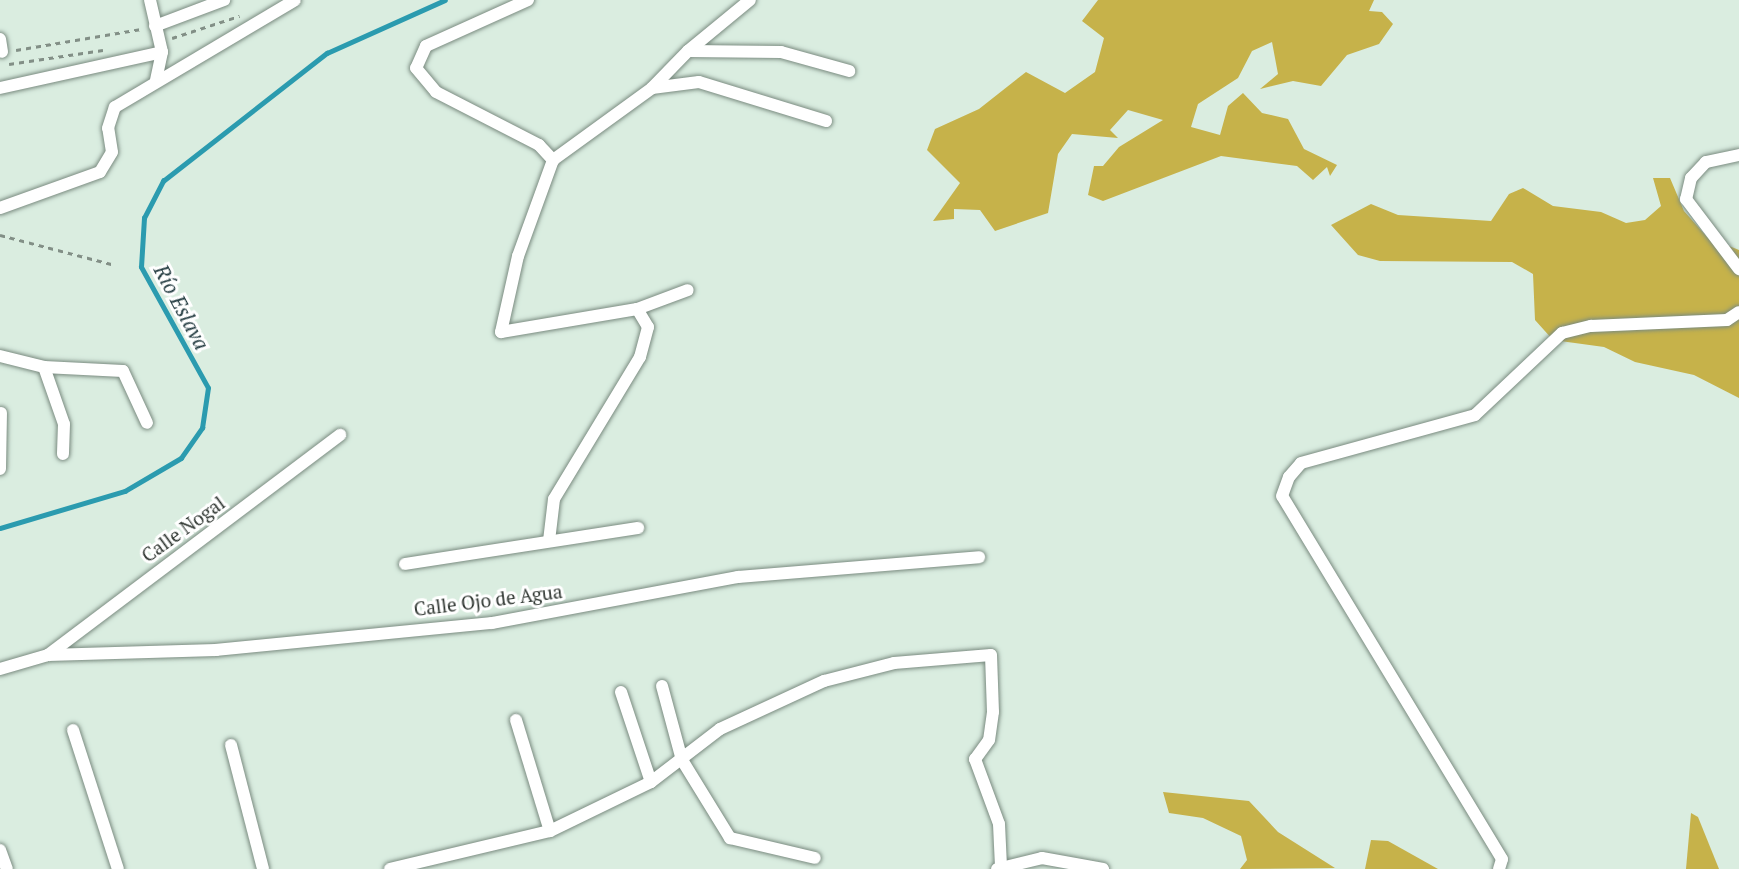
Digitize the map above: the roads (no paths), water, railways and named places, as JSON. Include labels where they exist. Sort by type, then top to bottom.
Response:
[{"type":"street","points":[[150,0],[162,52],[156,81]]},
{"type":"street","points":[[155,26],[224,0]]},
{"type":"street","points":[[0,208],[100,172],[112,152],[111,112],[156,81],[295,0]]},
{"type":"street","points":[[528,0],[426,46],[416,68],[436,92],[539,145],[553,160]]},
{"type":"street","points":[[688,290],[637,309],[501,332],[518,256],[553,160],[652,88],[688,51],[750,0]]},
{"type":"street","points":[[688,51],[781,52],[849,71]]},
{"type":"street","points":[[0,88],[162,52]]},
{"type":"street","points":[[652,88],[699,82],[826,121]]},
{"type":"street","points":[[1739,155],[1706,162],[1691,178],[1686,199],[1739,269]]},
{"type":"street","points":[[549,541],[554,499],[640,357],[648,327],[637,309]]},
{"type":"street","points":[[1499,869],[1502,859],[1282,496],[1289,477],[1301,463],[1475,415],[1562,333],[1591,326],[1727,320],[1739,312]]},
{"type":"street","points":[[0,356],[44,367],[123,372],[147,424]]},
{"type":"street","points":[[44,367],[64,424],[63,454]]},
{"type":"street","points":[[0,469],[1,413]]},
{"type":"street","name":"Calle Nogal","points":[[48,654],[340,435]]},
{"type":"street","points":[[405,564],[638,528]]},
{"type":"street","name":"Calle Ojo de Agua","points":[[0,669],[48,654],[216,650],[492,623],[738,577],[979,557]]},
{"type":"street","points":[[390,869],[550,831],[651,782],[720,729],[834,678],[894,663],[991,655],[992,721],[975,759],[999,824],[999,868],[1042,858],[1103,869]]},
{"type":"street","points":[[662,686],[682,760],[730,838],[815,858]]},
{"type":"street","points":[[621,692],[651,782]]},
{"type":"street","points":[[516,720],[550,831]]},
{"type":"street","points":[[73,730],[118,869]]},
{"type":"street","points":[[231,746],[263,869]]},
{"type":"street","points":[[0,850],[7,869]]},
{"type":"waterway","name":"Río Eslava","points":[[0,528],[125,491],[181,458],[202,428],[208,388],[141,267],[144,218],[163,181],[327,53],[445,0]]}]
